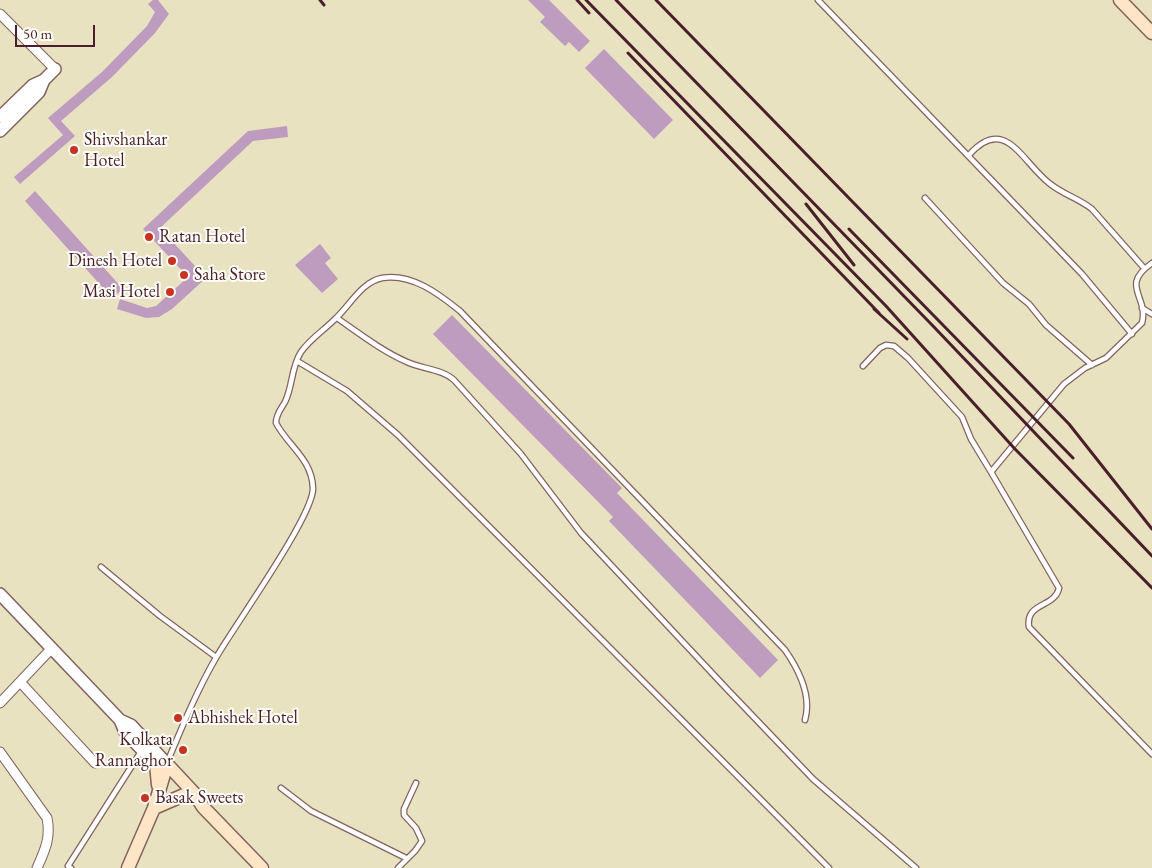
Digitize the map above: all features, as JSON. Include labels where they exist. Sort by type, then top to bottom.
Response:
[{"type":"main road","points":[[1120,0],[1152,33]]},
{"type":"main road","points":[[128,868],[154,808],[162,767]]},
{"type":"main road","points":[[162,767],[194,805],[203,807]]},
{"type":"main road","points":[[162,767],[194,793],[203,807],[262,868]]},
{"type":"main road","points":[[154,808],[184,795]]},
{"type":"street","points":[[0,14],[55,69],[44,80],[33,85],[0,117]]},
{"type":"street","points":[[0,130],[39,92],[44,80]]},
{"type":"street","points":[[0,594],[120,720],[130,725],[162,767]]},
{"type":"street","points":[[0,703],[52,648]]},
{"type":"street","points":[[20,683],[95,762]]},
{"type":"street","points":[[120,720],[125,732],[162,767]]},
{"type":"street","points":[[0,752],[47,818],[50,831],[47,846],[37,868]]},
{"type":"lane","points":[[818,0],[1082,274],[1132,334]]},
{"type":"lane","points":[[969,155],[982,142],[989,139],[1010,143],[1047,182],[1082,200],[1092,209],[1144,268]]},
{"type":"lane","points":[[925,198],[1003,283],[1029,304],[1046,325],[1092,365]]},
{"type":"lane","points":[[991,472],[1064,384],[1076,373],[1106,358],[1142,323],[1142,308],[1135,284],[1140,272],[1152,262]]},
{"type":"lane","points":[[162,767],[216,657],[304,517],[313,494],[312,480],[306,462],[276,423],[277,415],[286,400],[301,352],[369,284],[382,278],[408,280],[429,288],[454,306],[785,650],[802,678],[806,704],[805,720]]},
{"type":"lane","points":[[1142,308],[1152,314]]},
{"type":"lane","points":[[337,318],[405,362],[420,368],[445,373],[454,380],[521,454],[575,526],[608,564],[813,778],[916,868]]},
{"type":"lane","points":[[863,366],[880,348],[886,345],[894,346],[908,358],[962,417],[971,439],[1059,588],[1055,597],[1030,613],[1029,627],[1152,754]]},
{"type":"lane","points":[[297,361],[347,391],[398,435],[829,868]]},
{"type":"lane","points":[[101,567],[160,616],[216,657]]},
{"type":"lane","points":[[71,868],[68,866],[142,750]]},
{"type":"lane","points":[[398,868],[422,841],[416,828],[404,816],[404,809],[416,783]]},
{"type":"lane","points":[[280,788],[311,811],[406,858]]},
{"type":"building","points":[[153,0],[158,0],[169,14],[155,33],[112,77],[61,121],[75,136],[20,184],[14,177],[63,135],[48,118],[102,72],[147,26],[155,12],[148,4]]},
{"type":"building","points":[[528,0],[549,0],[590,41],[579,52],[569,42],[565,46],[540,22],[545,17]]},
{"type":"building","points":[[604,49],[673,120],[654,139],[585,68]]},
{"type":"building","points":[[287,126],[288,137],[253,141],[160,228],[206,278],[172,309],[159,317],[146,318],[117,309],[120,299],[147,308],[156,306],[188,277],[143,229],[248,131]]},
{"type":"building","points":[[35,191],[123,289],[112,298],[25,201]]},
{"type":"building","points":[[320,244],[331,258],[325,263],[338,279],[322,293],[295,265]]},
{"type":"building","points":[[452,315],[622,488],[617,493],[778,660],[760,678],[609,521],[613,517],[433,334]]},
{"type":"railway","points":[[320,0],[324,5]]},
{"type":"railway","points":[[577,0],[589,13]]},
{"type":"railway","points":[[586,0],[886,306],[1014,448],[1152,588]]},
{"type":"railway","points":[[616,0],[934,327],[1152,556]]},
{"type":"railway","points":[[656,0],[1069,424],[1152,529]]},
{"type":"railway","points":[[628,53],[879,313]]},
{"type":"railway","points":[[806,204],[854,265]]},
{"type":"railway","points":[[849,229],[1073,458]]},
{"type":"railway","points":[[874,309],[907,339]]},
{"type":"place","name":"Shivshankar Hotel","points":[[74,150]]},
{"type":"place","name":"Ratan Hotel","points":[[149,237]]},
{"type":"place","name":"Dinesh Hotel","points":[[172,261]]},
{"type":"place","name":"Saha Store","points":[[184,275]]},
{"type":"place","name":"Masi Hotel","points":[[170,292]]},
{"type":"place","name":"Abhishek Hotel","points":[[178,718]]},
{"type":"place","name":"Kolkata Rannaghor","points":[[183,750]]},
{"type":"place","name":"Basak Sweets","points":[[145,798]]}]
